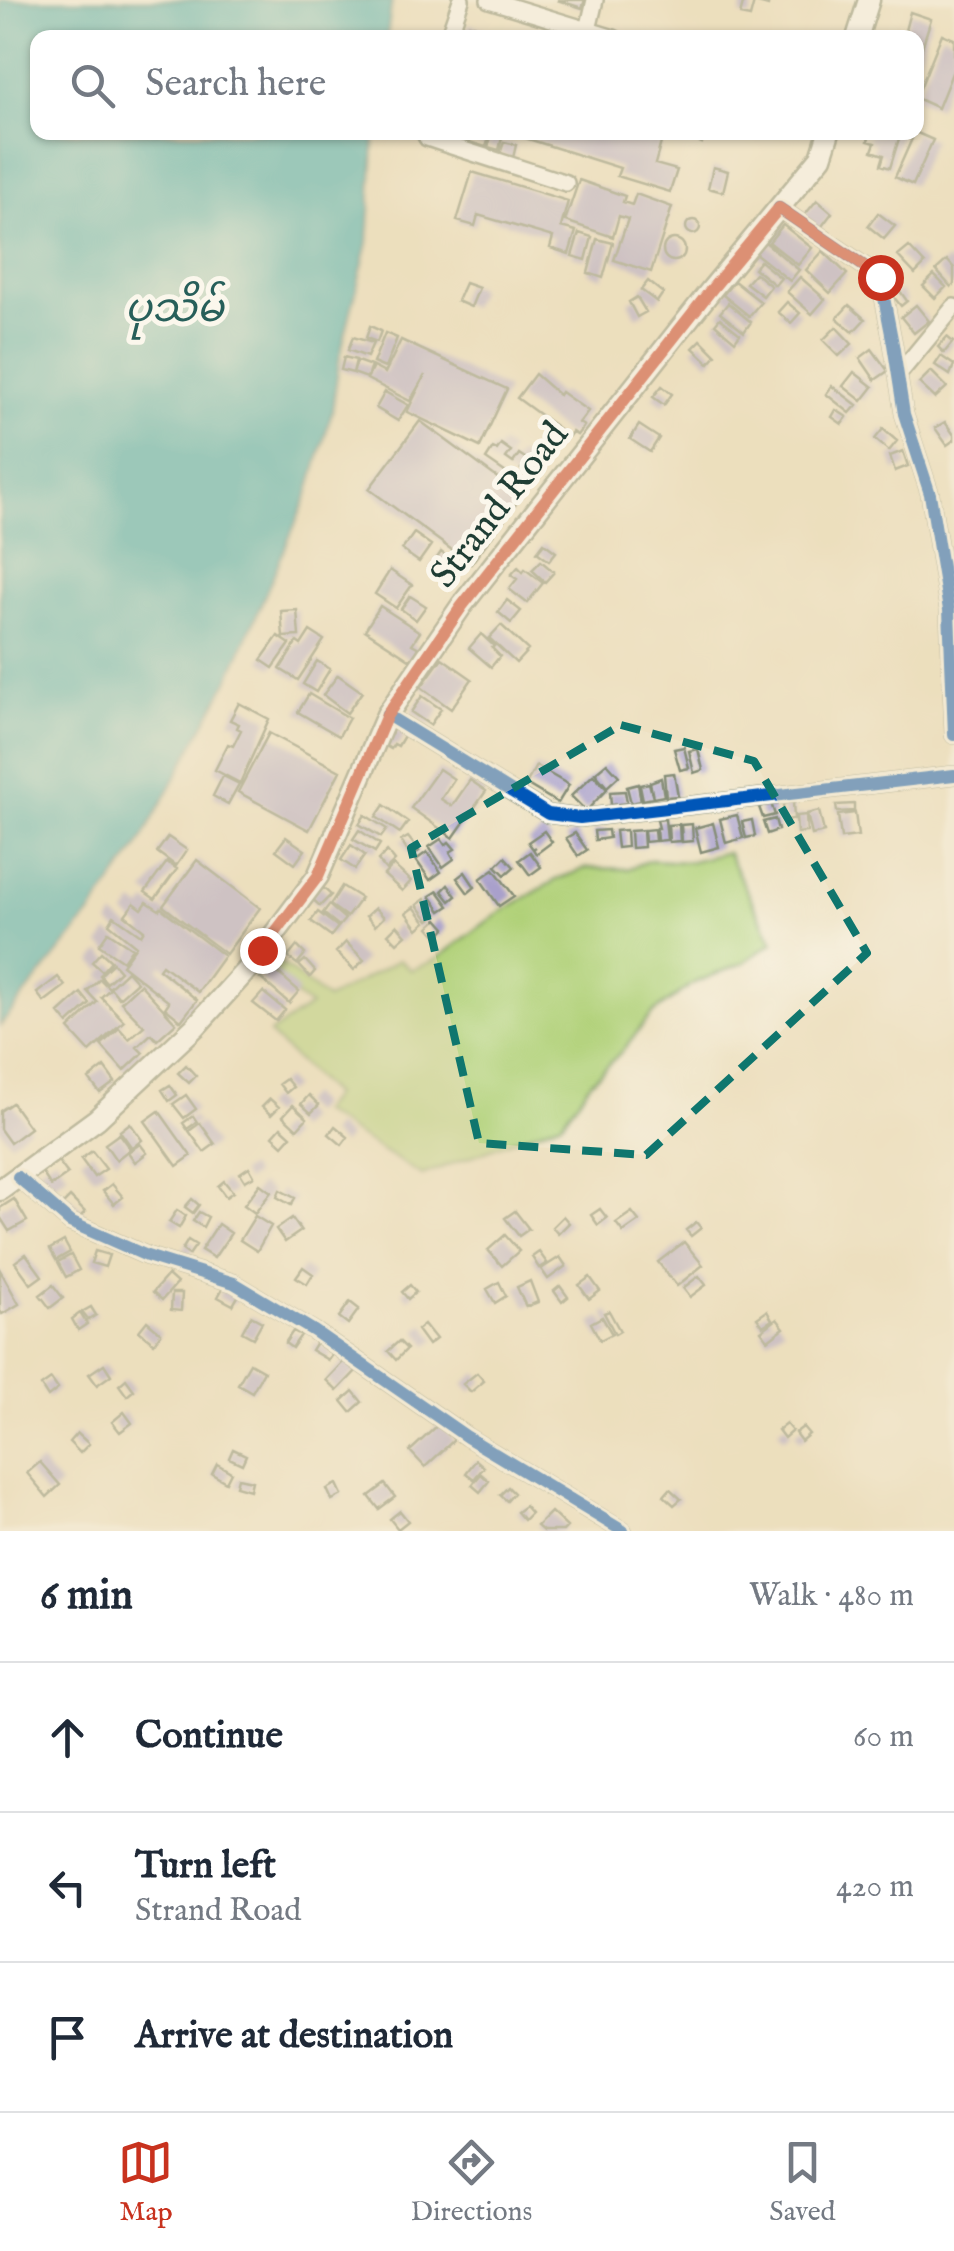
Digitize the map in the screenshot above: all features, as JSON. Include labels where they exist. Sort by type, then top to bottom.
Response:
[{"type":"main road","points":[[860,30],[869,0]]},
{"type":"main road","name":"Strand Road","points":[[0,1190],[97,1119],[194,1027],[252,964],[318,876],[387,715],[462,606],[821,157],[826,140]]},
{"type":"street","points":[[451,30],[461,0]]},
{"type":"street","points":[[489,0],[588,30],[595,0]]},
{"type":"street","points":[[434,140],[566,184]]},
{"type":"street","points":[[779,208],[880,277],[904,414],[930,494],[949,610],[954,736]]},
{"type":"street","points":[[898,374],[954,307]]},
{"type":"street","points":[[387,715],[548,814],[580,818],[954,776]]},
{"type":"street","points":[[18,1177],[70,1222],[147,1256],[234,1283],[250,1292],[314,1331],[467,1437],[624,1531]]},
{"type":"highlighted area","points":[[621,725],[754,761],[867,953],[646,1155],[479,1143],[411,848]]},
{"type":"green space","points":[[727,852],[773,942],[743,963],[694,983],[653,1013],[591,1082],[562,1122],[422,1175],[320,1112],[333,1095],[269,1034],[310,1006],[252,964],[263,949],[327,999],[399,960],[411,970],[435,960],[497,914],[558,879],[586,868],[627,869],[650,860],[687,862]]},
{"type":"water","name":"ပုသိမ်","points":[[0,0],[392,0],[388,30],[30,30],[30,140],[375,140],[368,243],[340,356],[332,412],[309,492],[230,677],[138,847],[90,915],[0,1026]]},
{"type":"building","points":[[557,0],[585,0],[582,8]]},
{"type":"building","points":[[744,0],[769,0],[768,6],[754,2],[750,17],[740,15]]},
{"type":"building","points":[[910,12],[931,19],[924,41],[924,30],[905,30]]},
{"type":"building","points":[[469,24],[489,30],[467,30]]},
{"type":"building","points":[[942,34],[954,39],[954,68],[938,108],[924,102],[924,78]]},
{"type":"building","points":[[924,136],[933,140],[913,185],[895,177],[911,140],[924,140]]},
{"type":"building","points":[[462,140],[488,140],[486,147]]},
{"type":"building","points":[[490,140],[501,140],[499,150],[488,147]]},
{"type":"building","points":[[531,140],[662,140],[655,164],[677,170],[670,192],[617,176],[620,168]]},
{"type":"building","points":[[899,140],[890,168],[881,165],[884,155],[872,151],[875,143],[868,141]]},
{"type":"building","points":[[504,142],[516,145],[513,158],[500,154]]},
{"type":"building","points":[[713,167],[728,171],[723,192],[708,188]]},
{"type":"building","points":[[472,172],[568,201],[561,227],[576,231],[569,254],[550,248],[553,237],[478,215],[475,226],[457,221]]},
{"type":"building","points":[[579,180],[625,196],[623,202],[632,205],[636,194],[672,207],[651,272],[614,260],[628,219],[619,216],[613,237],[565,221]]},
{"type":"building","points":[[817,200],[832,213],[819,230],[803,217]]},
{"type":"building","points":[[878,213],[895,226],[884,239],[868,226]]},
{"type":"building","points":[[693,220],[700,227],[693,234],[686,227]]},
{"type":"building","points":[[783,225],[812,248],[798,265],[769,242]]},
{"type":"building","points":[[579,233],[592,237],[586,260],[572,256]]},
{"type":"building","points":[[597,239],[613,243],[603,278],[588,273]]},
{"type":"building","points":[[674,239],[682,242],[682,258],[674,261],[666,258],[663,250],[666,242]]},
{"type":"building","points":[[764,241],[799,270],[790,281],[755,253]]},
{"type":"building","points":[[909,247],[925,264],[915,274],[898,256]]},
{"type":"building","points":[[823,251],[847,274],[830,293],[806,270]]},
{"type":"building","points":[[947,260],[954,268],[951,287],[936,270]]},
{"type":"building","points":[[760,261],[781,278],[775,285],[754,268]]},
{"type":"building","points":[[755,273],[771,286],[763,296],[746,283]]},
{"type":"building","points":[[934,275],[946,287],[935,298],[923,286]]},
{"type":"building","points":[[800,277],[825,299],[812,314],[787,292]]},
{"type":"building","points":[[648,281],[663,293],[657,302],[641,290]]},
{"type":"building","points":[[734,281],[761,302],[749,316],[723,295]]},
{"type":"building","points":[[465,283],[479,288],[471,307],[457,301]]},
{"type":"building","points":[[900,291],[907,301],[901,306],[893,296]]},
{"type":"building","points":[[637,297],[646,312],[637,317],[629,302]]},
{"type":"building","points":[[787,302],[800,313],[791,323],[778,312]]},
{"type":"building","points":[[728,303],[751,322],[744,332],[720,313]]},
{"type":"building","points":[[849,305],[865,319],[853,332],[837,318]]},
{"type":"building","points":[[916,305],[929,321],[914,333],[901,317]]},
{"type":"building","points":[[720,318],[740,334],[735,341],[715,324]]},
{"type":"building","points":[[370,326],[381,331],[377,342],[366,338]]},
{"type":"building","points":[[836,327],[852,344],[839,356],[823,340]]},
{"type":"building","points":[[385,333],[397,338],[385,368],[373,363]]},
{"type":"building","points":[[353,337],[373,343],[367,357],[348,350]]},
{"type":"building","points":[[947,337],[953,342],[944,353],[938,347]]},
{"type":"building","points":[[401,340],[507,389],[480,447],[407,412],[425,375],[410,401],[367,379],[373,367],[385,373]]},
{"type":"building","points":[[701,340],[716,355],[709,363],[693,348]]},
{"type":"building","points":[[872,349],[888,371],[875,380],[860,358]]},
{"type":"building","points":[[941,356],[954,365],[950,375],[935,365]]},
{"type":"building","points":[[344,357],[356,360],[353,373],[341,370]]},
{"type":"building","points":[[357,361],[371,366],[367,378],[353,373]]},
{"type":"building","points":[[931,371],[947,387],[935,398],[919,383]]},
{"type":"building","points":[[854,372],[873,387],[862,401],[843,386]]},
{"type":"building","points":[[535,374],[559,395],[561,392],[588,411],[579,423],[584,426],[577,435],[572,432],[569,436],[517,398]]},
{"type":"building","points":[[662,386],[672,394],[664,405],[653,397]]},
{"type":"building","points":[[832,386],[857,405],[850,413],[826,394]]},
{"type":"building","points":[[385,392],[408,405],[398,421],[376,408]]},
{"type":"building","points":[[836,410],[847,417],[842,424],[832,417]]},
{"type":"building","points":[[420,421],[522,496],[471,564],[369,489]]},
{"type":"building","points":[[945,422],[954,435],[947,445],[935,428]]},
{"type":"building","points":[[639,425],[659,438],[650,452],[630,439]]},
{"type":"building","points":[[883,429],[897,441],[889,451],[875,439]]},
{"type":"building","points":[[501,444],[511,451],[506,458],[513,463],[519,454],[528,460],[521,469],[532,476],[525,486],[486,459]]},
{"type":"building","points":[[903,451],[908,466],[895,471],[890,456]]},
{"type":"building","points":[[414,533],[431,545],[419,562],[402,550]]},
{"type":"building","points":[[544,543],[556,552],[549,561],[537,552]]},
{"type":"building","points":[[441,552],[459,566],[448,580],[431,567]]},
{"type":"building","points":[[541,561],[554,572],[545,582],[532,570]]},
{"type":"building","points":[[518,567],[543,583],[527,603],[509,589],[517,579],[511,575]]},
{"type":"building","points":[[390,570],[412,585],[396,608],[375,594]]},
{"type":"building","points":[[410,596],[426,606],[416,620],[401,609]]},
{"type":"building","points":[[507,600],[521,611],[511,623],[498,612]]},
{"type":"building","points":[[380,606],[420,632],[412,644],[419,648],[411,660],[365,630]]},
{"type":"building","points":[[297,610],[299,636],[283,637],[281,611]]},
{"type":"building","points":[[501,625],[528,650],[516,663],[489,638]]},
{"type":"building","points":[[310,631],[324,640],[298,680],[280,669],[297,642],[301,645]]},
{"type":"building","points":[[481,634],[500,656],[491,667],[469,648]]},
{"type":"building","points":[[278,636],[290,644],[273,668],[261,660]]},
{"type":"building","points":[[442,658],[472,679],[451,709],[421,687]]},
{"type":"building","points":[[317,661],[330,669],[316,692],[303,684]]},
{"type":"building","points":[[338,675],[362,692],[347,713],[323,695]]},
{"type":"building","points":[[309,694],[349,718],[339,736],[298,712]]},
{"type":"building","points":[[422,696],[441,709],[430,725],[411,712]]},
{"type":"building","points":[[239,703],[269,719],[240,783],[215,770],[228,744],[233,746],[241,730],[237,728],[239,724],[230,720]]},
{"type":"building","points":[[393,728],[405,734],[398,746],[394,744],[391,749],[384,745]]},
{"type":"building","points":[[269,733],[340,771],[309,830],[238,792]]},
{"type":"building","points":[[684,747],[689,768],[680,770],[674,749]]},
{"type":"building","points":[[698,749],[703,770],[694,773],[689,751]]},
{"type":"building","points":[[607,763],[619,776],[607,787],[595,773]]},
{"type":"building","points":[[536,766],[569,785],[558,803],[526,784]]},
{"type":"building","points":[[439,769],[454,779],[441,799],[452,806],[470,780],[486,791],[453,838],[411,808]]},
{"type":"building","points":[[674,773],[678,796],[666,797],[664,774]]},
{"type":"building","points":[[593,775],[607,789],[586,811],[571,796]]},
{"type":"building","points":[[223,776],[239,784],[228,804],[213,796]]},
{"type":"building","points":[[661,778],[664,796],[653,798],[650,782]]},
{"type":"building","points":[[649,783],[653,798],[643,800],[640,785]]},
{"type":"building","points":[[638,784],[641,801],[631,803],[627,787]]},
{"type":"building","points":[[625,791],[627,803],[611,805],[610,792]]},
{"type":"building","points":[[793,802],[794,819],[784,820],[783,803]]},
{"type":"building","points":[[771,803],[775,815],[763,818],[759,807]]},
{"type":"building","points":[[854,804],[854,811],[837,812],[836,805]]},
{"type":"building","points":[[384,805],[408,822],[400,833],[376,817]]},
{"type":"building","points":[[819,811],[824,832],[812,835],[807,814]]},
{"type":"building","points":[[855,813],[858,836],[841,838],[838,815]]},
{"type":"building","points":[[365,815],[387,829],[381,837],[359,824]]},
{"type":"building","points":[[737,815],[743,838],[726,843],[720,819]]},
{"type":"building","points":[[806,815],[807,832],[797,833],[796,816]]},
{"type":"building","points":[[665,819],[667,840],[657,841],[657,820]]},
{"type":"building","points":[[775,819],[778,830],[767,834],[763,822]]},
{"type":"building","points":[[752,820],[755,836],[746,838],[742,822]]},
{"type":"building","points":[[713,823],[719,847],[701,852],[695,828]]},
{"type":"building","points":[[679,824],[680,841],[669,842],[668,825]]},
{"type":"building","points":[[692,824],[693,841],[682,842],[681,825]]},
{"type":"building","points":[[654,829],[655,841],[645,842],[644,830]]},
{"type":"building","points":[[359,830],[380,844],[375,852],[353,839]]},
{"type":"building","points":[[608,830],[609,838],[595,840],[594,831]]},
{"type":"building","points":[[626,830],[627,847],[617,848],[615,831]]},
{"type":"building","points":[[643,830],[644,847],[631,848],[630,831]]},
{"type":"building","points":[[544,831],[552,842],[536,854],[528,842]]},
{"type":"building","points":[[575,833],[587,850],[578,856],[566,838]]},
{"type":"building","points":[[168,837],[187,850],[176,866],[157,852]]},
{"type":"building","points":[[286,837],[305,850],[295,864],[276,850]]},
{"type":"building","points":[[408,837],[419,851],[411,857],[401,841]]},
{"type":"building","points":[[441,839],[455,849],[450,852],[454,859],[443,867],[429,847]]},
{"type":"building","points":[[351,845],[365,855],[355,869],[341,860]]},
{"type":"building","points":[[387,851],[395,861],[386,870],[378,860]]},
{"type":"building","points":[[427,852],[441,872],[430,880],[416,860]]},
{"type":"building","points":[[530,852],[541,867],[530,875],[519,860]]},
{"type":"building","points":[[505,857],[514,867],[505,875],[496,866]]},
{"type":"building","points":[[197,860],[260,908],[226,954],[163,906]]},
{"type":"building","points":[[167,862],[177,869],[155,899],[145,892]]},
{"type":"building","points":[[393,865],[411,881],[402,891],[384,875]]},
{"type":"building","points":[[494,869],[514,896],[499,906],[480,879]]},
{"type":"building","points":[[465,872],[475,887],[468,893],[457,878]]},
{"type":"building","points":[[320,885],[331,895],[320,906],[309,896]]},
{"type":"building","points":[[448,885],[456,896],[450,901],[442,891]]},
{"type":"building","points":[[342,886],[361,898],[347,917],[330,905]]},
{"type":"building","points":[[438,891],[449,906],[441,911],[430,896]]},
{"type":"building","points":[[425,899],[437,914],[429,920],[417,905]]},
{"type":"building","points":[[147,902],[161,908],[224,956],[198,992],[162,965],[159,969],[197,1000],[181,1021],[165,1008],[169,1002],[122,965],[136,946],[109,924],[114,916],[141,935],[144,930],[125,915],[134,903],[142,909]]},
{"type":"building","points":[[329,905],[345,919],[339,926],[323,913]]},
{"type":"building","points":[[414,907],[426,922],[418,929],[406,913]]},
{"type":"building","points":[[375,908],[384,917],[375,926],[366,916]]},
{"type":"building","points":[[318,912],[338,927],[331,936],[311,921]]},
{"type":"building","points":[[438,919],[446,928],[438,937],[429,927]]},
{"type":"building","points":[[397,925],[406,935],[397,943],[388,934]]},
{"type":"building","points":[[108,932],[132,948],[123,961],[99,945]]},
{"type":"building","points":[[346,942],[364,960],[354,970],[336,952]]},
{"type":"building","points":[[297,946],[305,954],[297,964],[288,957]]},
{"type":"building","points":[[101,952],[111,961],[102,971],[92,962]]},
{"type":"building","points":[[305,960],[315,971],[310,977],[299,965]]},
{"type":"building","points":[[113,963],[120,971],[107,983],[100,975]]},
{"type":"building","points":[[270,966],[299,991],[289,1003],[260,978]]},
{"type":"building","points":[[127,971],[137,982],[119,998],[110,987]]},
{"type":"building","points":[[58,977],[65,986],[44,1002],[37,993]]},
{"type":"building","points":[[100,979],[110,989],[101,997],[124,1021],[90,1052],[69,1029],[97,1002],[87,991]]},
{"type":"building","points":[[140,984],[176,1023],[157,1040],[151,1034],[137,1047],[143,1053],[124,1071],[101,1045],[119,1028],[129,1039],[144,1026],[121,1002]]},
{"type":"building","points":[[263,992],[285,1010],[276,1021],[253,1003]]},
{"type":"building","points":[[81,993],[90,1004],[68,1024],[59,1013]]},
{"type":"building","points":[[186,1065],[196,1076],[189,1083],[178,1073]]},
{"type":"building","points":[[104,1067],[115,1082],[100,1093],[89,1079]]},
{"type":"building","points":[[286,1079],[293,1087],[286,1093],[279,1084]]},
{"type":"building","points":[[170,1085],[177,1095],[169,1101],[162,1090]]},
{"type":"building","points":[[186,1095],[196,1109],[184,1118],[173,1104]]},
{"type":"building","points":[[309,1095],[319,1105],[311,1113],[301,1104]]},
{"type":"building","points":[[270,1099],[279,1107],[271,1115],[262,1107]]},
{"type":"building","points":[[12,1103],[30,1128],[10,1143],[0,1129],[0,1111]]},
{"type":"building","points":[[293,1105],[307,1118],[297,1129],[283,1116]]},
{"type":"building","points":[[159,1111],[191,1156],[177,1166],[145,1121]]},
{"type":"building","points":[[193,1116],[197,1122],[187,1129],[183,1123]]},
{"type":"building","points":[[130,1123],[142,1140],[132,1148],[120,1131]]},
{"type":"building","points":[[200,1123],[215,1144],[204,1152],[189,1131]]},
{"type":"building","points":[[335,1126],[348,1137],[342,1145],[329,1134]]},
{"type":"building","points":[[281,1127],[291,1136],[283,1145],[273,1136]]},
{"type":"building","points":[[119,1134],[130,1149],[116,1160],[105,1144]]},
{"type":"building","points":[[140,1144],[147,1153],[135,1162],[128,1152]]},
{"type":"building","points":[[92,1151],[106,1169],[94,1177],[81,1159]]},
{"type":"building","points":[[55,1157],[68,1174],[51,1186],[39,1168]]},
{"type":"building","points":[[249,1167],[254,1176],[245,1181],[240,1173]]},
{"type":"building","points":[[224,1181],[233,1192],[226,1197],[218,1186]]},
{"type":"building","points":[[112,1184],[123,1197],[114,1204],[103,1191]]},
{"type":"building","points":[[260,1184],[271,1192],[255,1213],[244,1205]]},
{"type":"building","points":[[280,1190],[295,1198],[291,1205],[277,1197]]},
{"type":"building","points":[[70,1197],[85,1212],[75,1222],[60,1207]]},
{"type":"building","points":[[14,1199],[27,1221],[9,1231],[0,1217],[0,1208]]},
{"type":"building","points":[[192,1199],[199,1205],[193,1213],[185,1207]]},
{"type":"building","points":[[600,1209],[607,1218],[598,1225],[591,1215]]},
{"type":"building","points":[[177,1210],[186,1216],[179,1228],[169,1222]]},
{"type":"building","points":[[515,1211],[529,1229],[519,1236],[505,1218]]},
{"type":"building","points":[[199,1212],[208,1217],[203,1227],[193,1221]]},
{"type":"building","points":[[632,1212],[639,1221],[623,1232],[616,1223]]},
{"type":"building","points":[[255,1216],[271,1226],[257,1251],[240,1240]]},
{"type":"building","points":[[563,1216],[569,1223],[558,1234],[552,1227]]},
{"type":"building","points":[[292,1218],[301,1231],[285,1242],[276,1229]]},
{"type":"building","points":[[696,1222],[701,1228],[691,1236],[686,1230]]},
{"type":"building","points":[[218,1224],[231,1233],[214,1258],[201,1250]]},
{"type":"building","points":[[505,1235],[519,1251],[502,1266],[488,1250]]},
{"type":"building","points":[[188,1240],[196,1245],[189,1255],[182,1250]]},
{"type":"building","points":[[64,1241],[70,1252],[56,1260],[50,1249]]},
{"type":"building","points":[[684,1242],[703,1265],[677,1286],[658,1262]]},
{"type":"building","points":[[95,1251],[109,1255],[105,1267],[91,1263]]},
{"type":"building","points":[[539,1252],[547,1263],[539,1268],[532,1257]]},
{"type":"building","points":[[26,1254],[42,1276],[31,1284],[15,1262]]},
{"type":"building","points":[[71,1255],[79,1270],[66,1277],[58,1262]]},
{"type":"building","points":[[560,1257],[566,1266],[548,1279],[541,1269]]},
{"type":"building","points":[[303,1267],[313,1274],[307,1284],[296,1277]]},
{"type":"building","points":[[0,1270],[19,1304],[2,1314],[0,1311]]},
{"type":"building","points":[[168,1275],[177,1283],[162,1300],[153,1292]]},
{"type":"building","points":[[699,1276],[706,1285],[690,1297],[683,1288]]},
{"type":"building","points":[[590,1277],[600,1291],[589,1299],[579,1285]]},
{"type":"building","points":[[530,1281],[538,1302],[526,1307],[517,1287]]},
{"type":"building","points":[[499,1282],[506,1296],[495,1303],[487,1289]]},
{"type":"building","points":[[225,1284],[240,1293],[233,1305],[218,1297]]},
{"type":"building","points":[[53,1285],[63,1298],[50,1308],[40,1295]]},
{"type":"building","points":[[410,1285],[416,1292],[408,1299],[402,1292]]},
{"type":"building","points":[[560,1286],[568,1297],[562,1302],[554,1291]]},
{"type":"building","points":[[172,1293],[182,1293],[181,1311],[171,1310]]},
{"type":"building","points":[[350,1302],[359,1309],[348,1324],[339,1317]]},
{"type":"building","points":[[91,1307],[96,1315],[88,1320],[82,1312]]},
{"type":"building","points":[[609,1311],[620,1331],[615,1334],[604,1313]]},
{"type":"building","points":[[767,1311],[772,1320],[763,1326],[757,1318]]},
{"type":"building","points":[[80,1313],[87,1324],[78,1330],[72,1319]]},
{"type":"building","points":[[251,1316],[262,1322],[253,1338],[242,1332]]},
{"type":"building","points":[[602,1317],[612,1334],[600,1340],[591,1323]]},
{"type":"building","points":[[777,1319],[784,1328],[768,1340],[761,1331]]},
{"type":"building","points":[[147,1321],[161,1333],[154,1343],[139,1331]]},
{"type":"building","points":[[424,1324],[436,1339],[428,1345],[417,1330]]},
{"type":"building","points":[[293,1331],[301,1335],[292,1348],[285,1343]]},
{"type":"building","points":[[399,1341],[407,1349],[396,1360],[388,1351]]},
{"type":"building","points":[[316,1342],[333,1353],[328,1360],[311,1350]]},
{"type":"building","points":[[346,1359],[357,1370],[337,1391],[326,1380]]},
{"type":"building","points":[[250,1363],[264,1371],[252,1392],[238,1384]]},
{"type":"building","points":[[104,1364],[111,1375],[97,1385],[89,1374]]},
{"type":"building","points":[[477,1373],[484,1381],[471,1392],[463,1384]]},
{"type":"building","points":[[51,1379],[58,1389],[48,1397],[41,1386]]},
{"type":"building","points":[[126,1379],[134,1390],[127,1396],[119,1385]]},
{"type":"building","points":[[353,1391],[362,1402],[351,1412],[342,1401]]},
{"type":"building","points":[[124,1412],[132,1423],[120,1432],[112,1422]]},
{"type":"building","points":[[439,1424],[454,1440],[425,1467],[410,1451]]},
{"type":"building","points":[[786,1424],[792,1431],[784,1438],[778,1430]]},
{"type":"building","points":[[803,1427],[809,1434],[801,1441],[795,1433]]},
{"type":"building","points":[[77,1433],[89,1444],[80,1453],[69,1442]]},
{"type":"building","points":[[233,1449],[246,1455],[242,1464],[229,1458]]},
{"type":"building","points":[[476,1460],[484,1467],[474,1479],[466,1473]]},
{"type":"building","points":[[40,1462],[60,1485],[47,1497],[27,1473]]},
{"type":"building","points":[[217,1464],[231,1472],[226,1482],[212,1474]]},
{"type":"building","points":[[481,1474],[489,1481],[480,1492],[472,1485]]},
{"type":"building","points":[[238,1478],[252,1481],[250,1490],[236,1486]]},
{"type":"building","points":[[337,1484],[342,1495],[332,1500],[327,1489]]},
{"type":"building","points":[[385,1484],[395,1497],[379,1509],[369,1496]]},
{"type":"building","points":[[508,1487],[514,1493],[507,1501],[500,1495]]},
{"type":"building","points":[[670,1489],[681,1499],[674,1505],[664,1496]]},
{"type":"building","points":[[525,1506],[531,1513],[524,1520],[517,1512]]},
{"type":"building","points":[[400,1511],[408,1521],[398,1529],[390,1519]]},
{"type":"building","points":[[551,1512],[567,1527],[563,1531],[543,1531],[537,1526]]},
{"type":"cycle path","points":[[779,208],[880,277],[904,414],[930,494],[949,610],[954,735]]},
{"type":"cycle path","points":[[387,715],[548,814],[580,818],[954,775]]},
{"type":"cycle path","points":[[18,1177],[70,1222],[147,1256],[234,1283],[314,1331],[467,1437],[623,1531]]},
{"type":"route","points":[[262,950],[318,876],[387,715],[462,606],[779,208],[880,277]]}]
